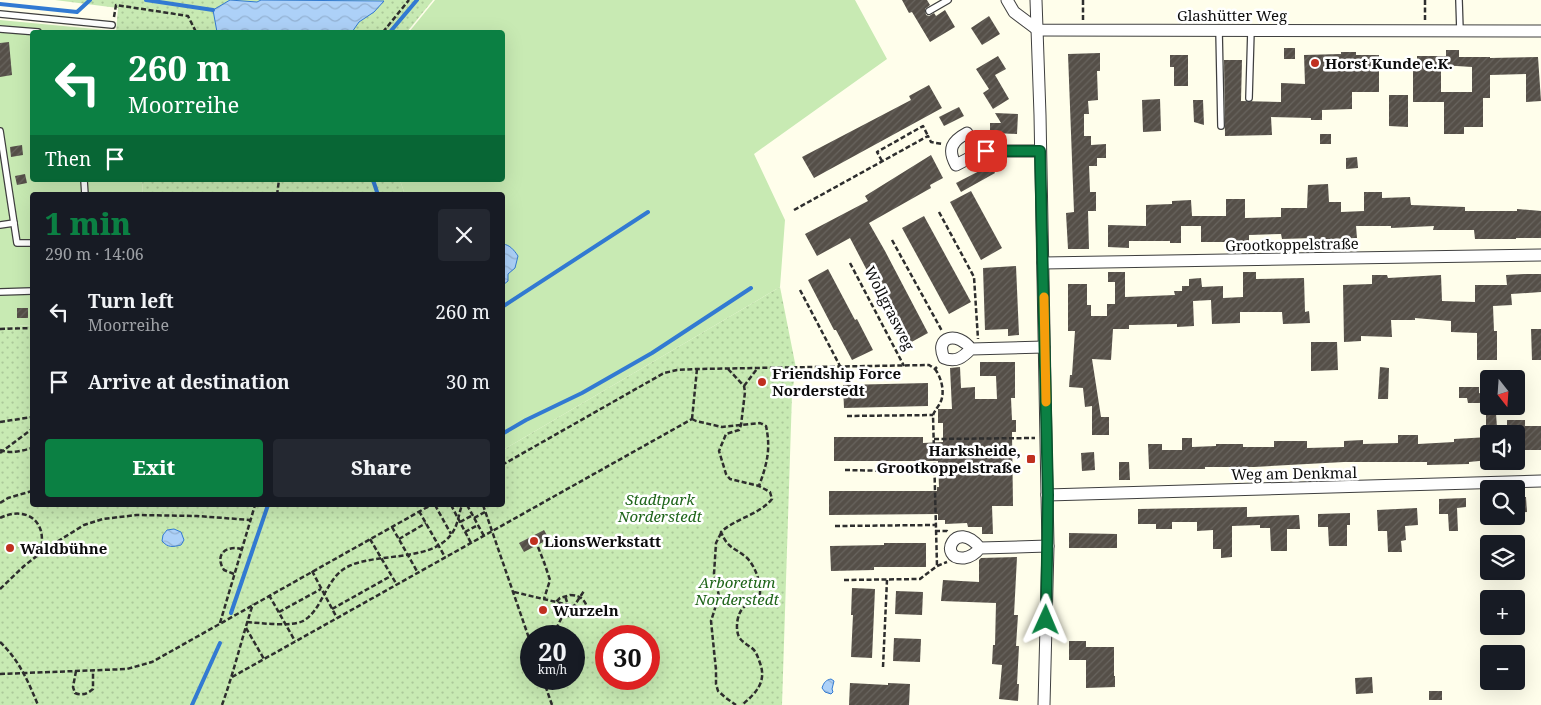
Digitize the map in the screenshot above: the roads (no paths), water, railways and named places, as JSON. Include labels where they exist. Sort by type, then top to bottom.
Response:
[{"type":"street","points":[[1007,0],[1014,12],[1038,30]]},
{"type":"street","points":[[1036,0],[1048,495],[1044,705]]},
{"type":"street","name":"Glashütter Weg","points":[[1038,30],[1541,31]]},
{"type":"street","points":[[979,153],[967,133],[958,138],[952,146],[952,157],[956,164],[979,153],[993,151],[1040,151]]},
{"type":"street","name":"Grootkoppelstraße","points":[[1043,263],[1541,255]]},
{"type":"street","points":[[975,349],[957,337],[945,341],[942,353],[944,358],[956,360],[975,349],[1044,347]]},
{"type":"street","name":"Weg am Denkmal","points":[[1048,495],[1541,481]]},
{"type":"street","points":[[980,548],[1048,546]]},
{"type":"lane","points":[[929,11],[948,0]]},
{"type":"lane","points":[[1459,0],[1460,31]]},
{"type":"lane","points":[[0,14],[112,25]]},
{"type":"lane","points":[[0,29],[30,31]]},
{"type":"lane","points":[[1219,30],[1221,126]]},
{"type":"lane","points":[[1249,98],[1251,30]]},
{"type":"lane","points":[[0,131],[17,243],[30,243]]},
{"type":"lane","points":[[0,225],[14,223]]},
{"type":"lane","points":[[0,292],[30,291]]},
{"type":"water","points":[[230,0],[257,2],[261,0],[384,1],[374,12],[359,22],[353,30],[217,30],[213,10]]},
{"type":"water","points":[[505,244],[512,248],[518,256],[515,268],[508,274],[508,281],[505,283]]},
{"type":"water","points":[[174,529],[181,532],[184,540],[181,545],[169,546],[162,541],[163,535],[167,530]]},
{"type":"water","points":[[831,679],[834,681],[831,694],[825,692],[822,688],[825,682]]},
{"type":"waterway","points":[[0,4],[77,12],[90,0]]},
{"type":"waterway","points":[[146,0],[213,10]]},
{"type":"waterway","points":[[392,30],[417,0]]},
{"type":"waterway","points":[[374,182],[377,192]]},
{"type":"waterway","points":[[505,305],[648,212]]},
{"type":"waterway","points":[[505,432],[582,393],[652,353],[751,288]]},
{"type":"waterway","points":[[231,613],[267,507]]},
{"type":"waterway","points":[[192,705],[220,643]]},
{"type":"place","name":"Horst Kunde e.K.","points":[[1315,63]]},
{"type":"place","name":"Friendship Force Norderstedt","points":[[762,382]]},
{"type":"place","name":"Harksheide, Grootkoppelstraße","points":[[1031,459]]},
{"type":"place","name":"LionsWerkstatt","points":[[534,541]]},
{"type":"place","name":"Waldbühne","points":[[10,548]]},
{"type":"place","name":"Wurzeln","points":[[543,610]]},
{"type":"park label","name":"Stadtpark Norderstedt","points":[[660,508]]},
{"type":"park label","name":"Arboretum Norderstedt","points":[[737,590]]}]
